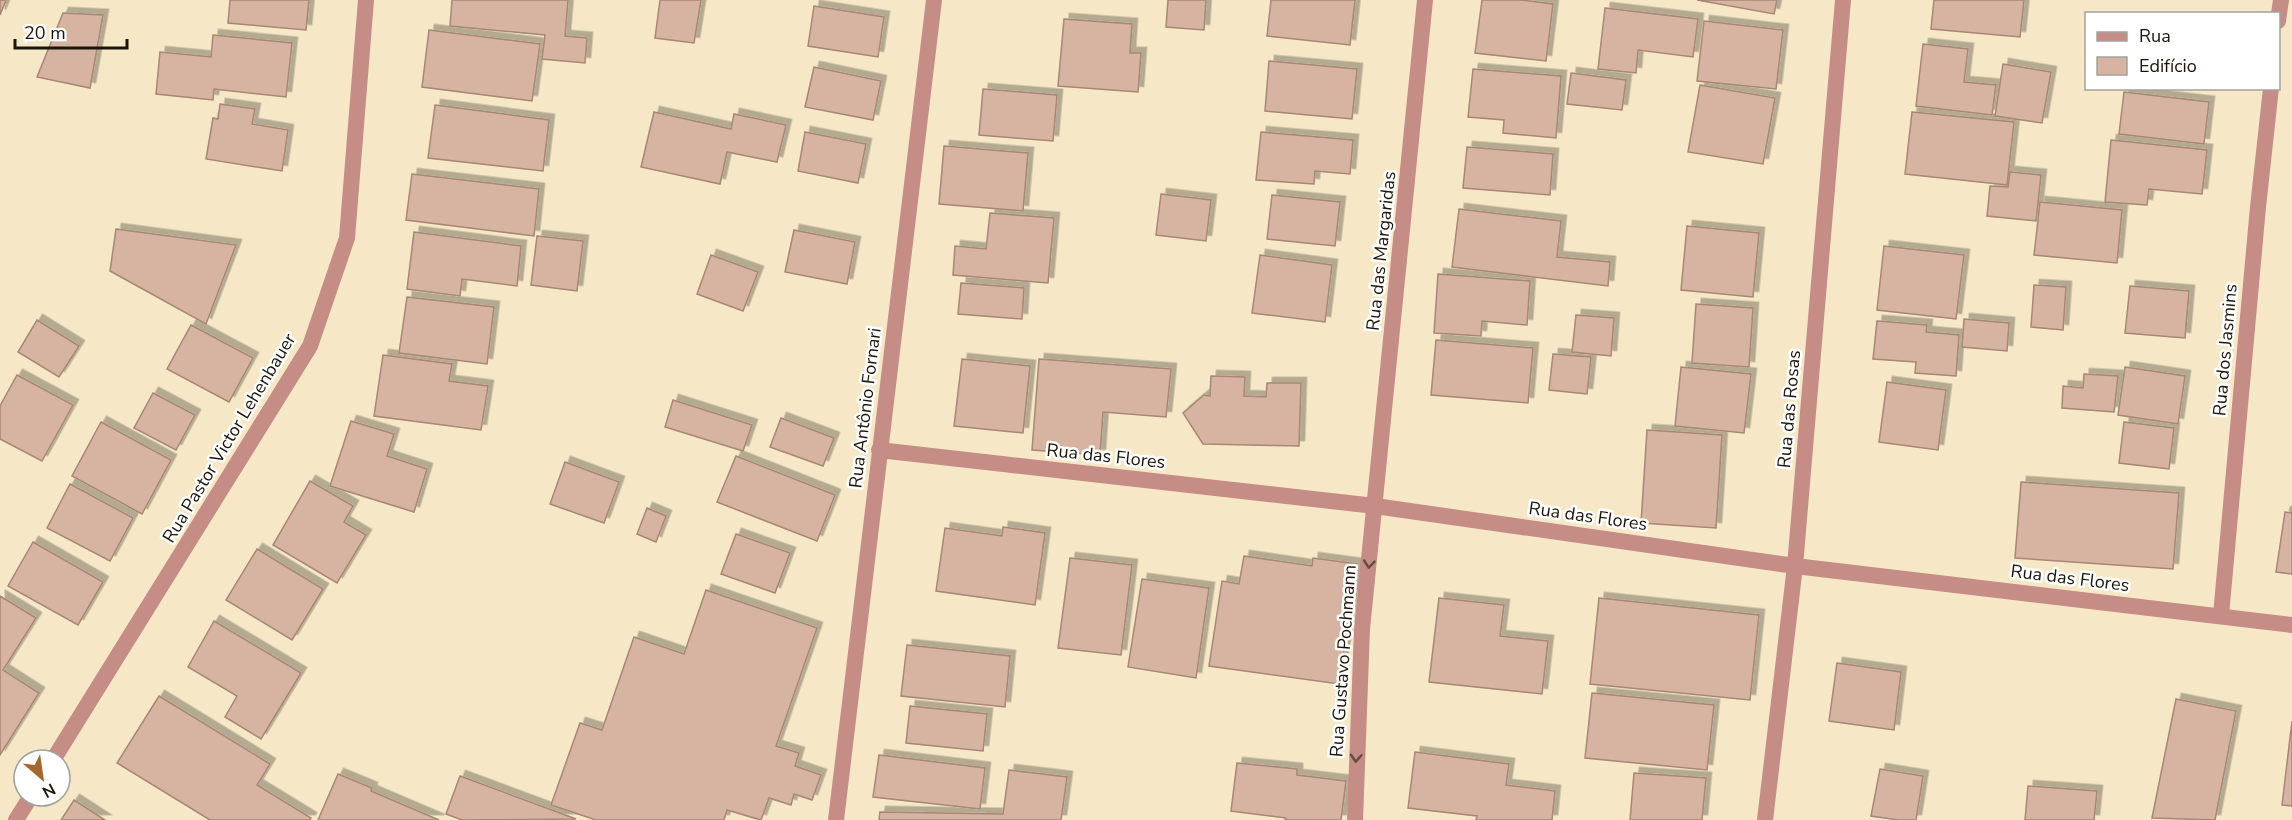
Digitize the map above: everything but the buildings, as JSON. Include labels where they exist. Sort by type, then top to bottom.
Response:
[{"type":"street","name":"Rua Pastor Victor Lehenbauer","points":[[60,748],[310,346],[347,238],[366,0]]},
{"type":"street","name":"Rua Antônio Fornari","points":[[836,820],[933,0]]},
{"type":"street","name":"Rua das Margaridas","points":[[1375,506],[1425,0]]},
{"type":"street","name":"Rua das Rosas","points":[[1765,820],[1795,566],[1843,0]]},
{"type":"street","name":"Rua dos Jasmins","points":[[2222,615],[2258,207],[2271,90]]},
{"type":"street","name":"Rua das Flores","points":[[879,450],[1375,506],[1795,566],[2292,625]]},
{"type":"street","name":"Rua Gustavo Pochmann","points":[[1355,820],[1362,629],[1375,506]]}]
